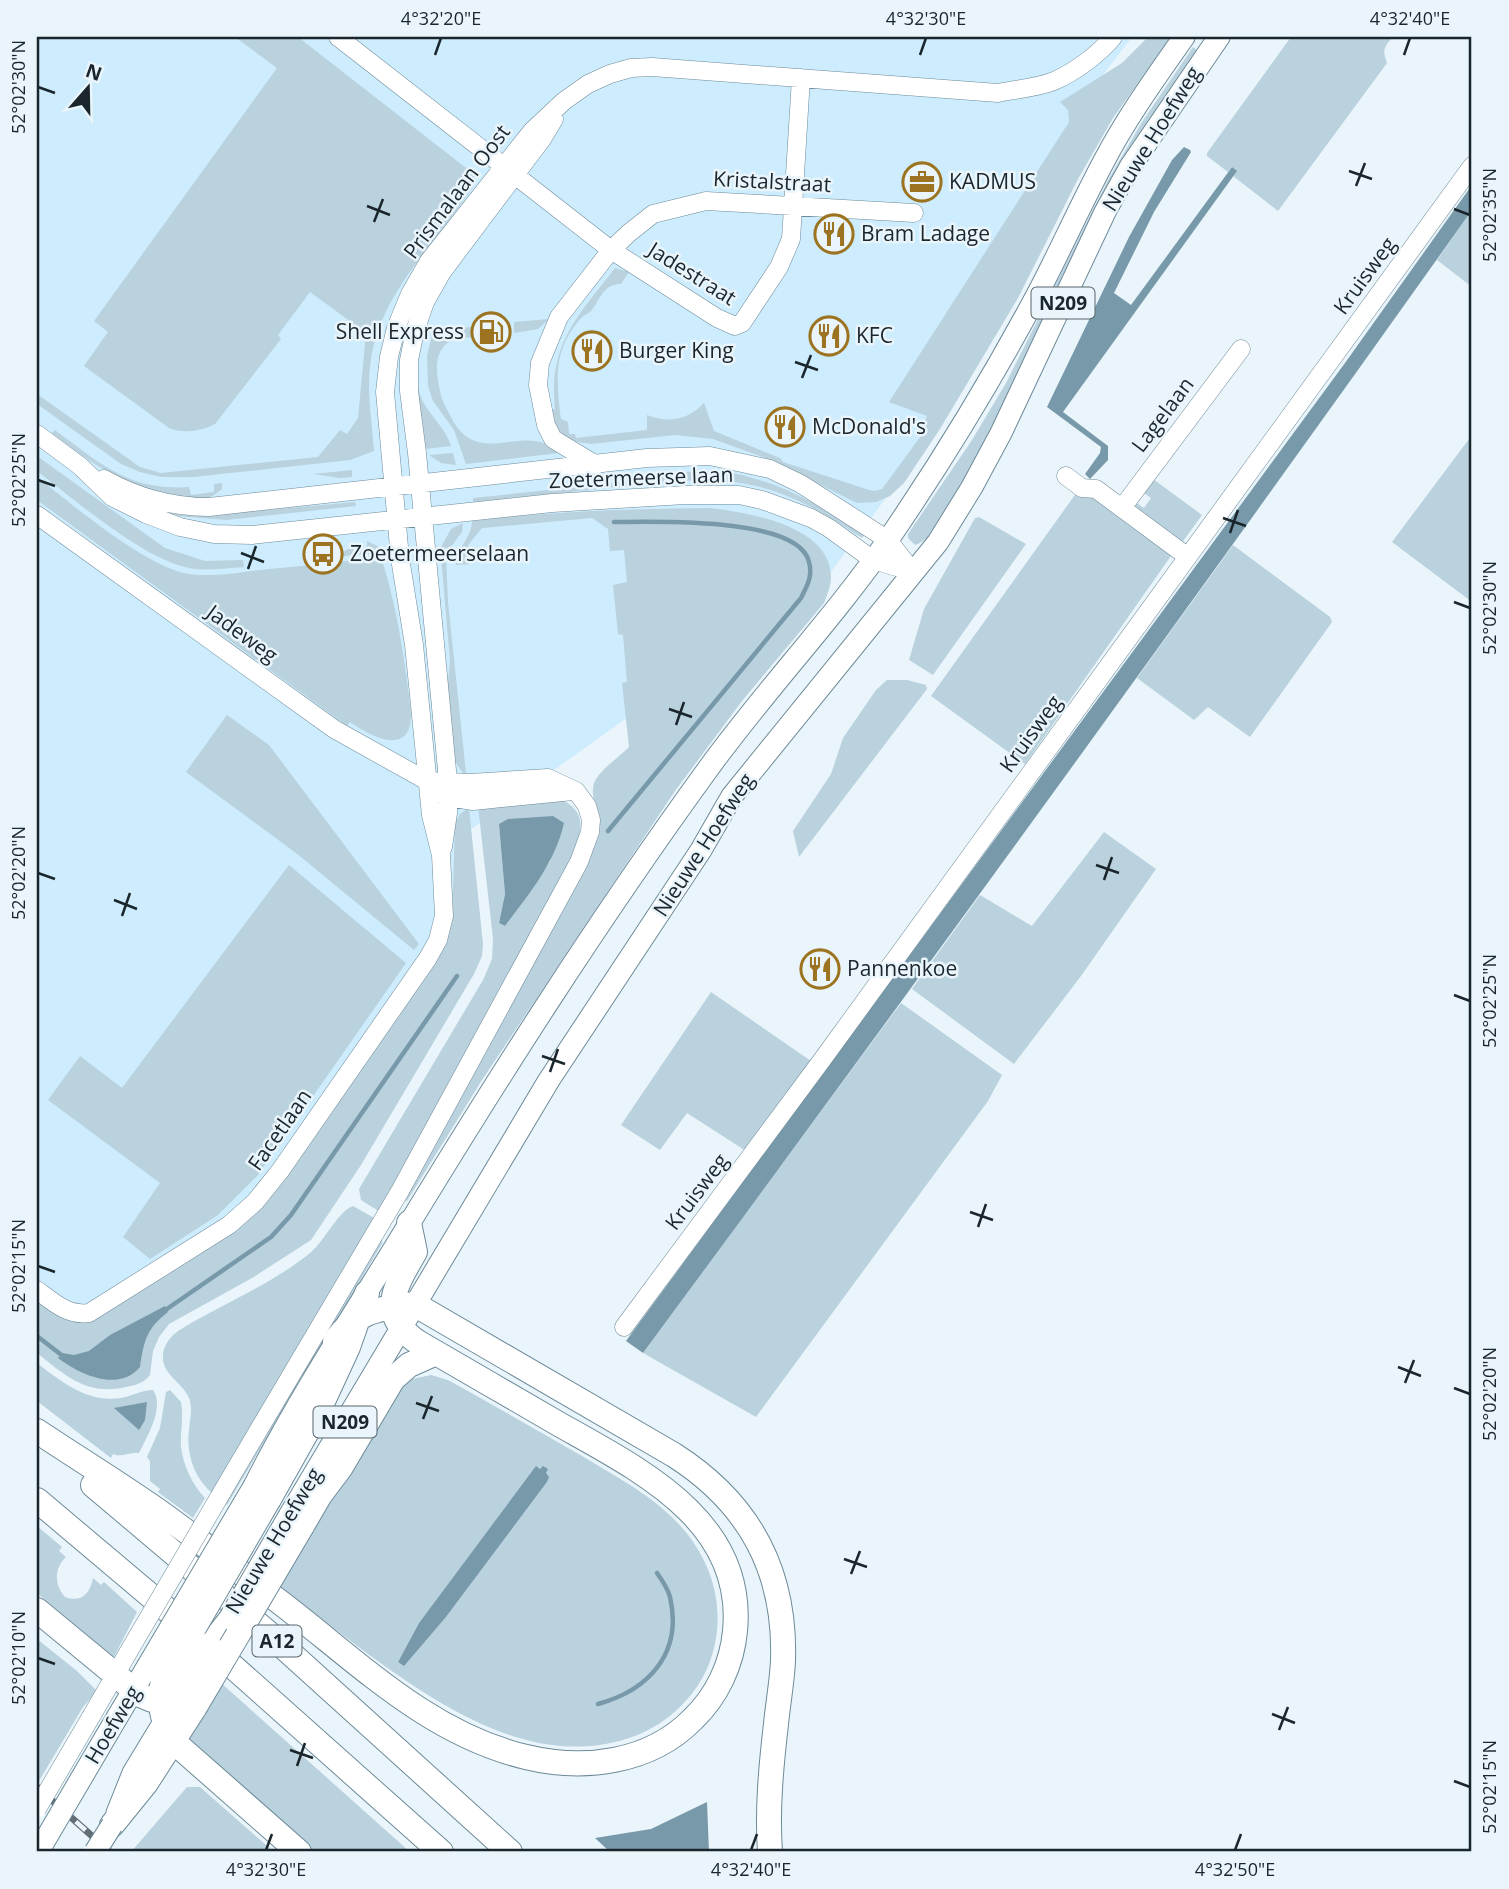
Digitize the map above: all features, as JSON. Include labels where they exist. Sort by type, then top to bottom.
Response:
[{"type":"highway","name":"N209","points":[[335,1341],[344,1328],[371,1311],[402,1313],[397,1284],[403,1253],[415,1252],[412,1219]]},
{"type":"highway","name":"N209","points":[[112,1825],[153,1771],[170,1701],[262,1492],[314,1421],[348,1347],[367,1293]]},
{"type":"highway","name":"A12","points":[[37,1431],[162,1514],[306,1622],[387,1687],[469,1738],[527,1758],[584,1764],[626,1758],[669,1739],[694,1719],[709,1700],[732,1653],[735,1600],[728,1572],[717,1546],[691,1511],[649,1478],[412,1338],[402,1313]]},
{"type":"highway","points":[[402,1313],[688,1464],[724,1493],[748,1524],[762,1549],[771,1574],[778,1596],[782,1630],[783,1663],[770,1783],[770,1852]]},
{"type":"highway","name":"N209","points":[[170,1701],[296,1521],[341,1467],[393,1379],[409,1365],[436,1353]]},
{"type":"highway","name":"A12","points":[[37,1438],[267,1632],[510,1852]]},
{"type":"highway","name":"A12","points":[[37,1500],[203,1640],[441,1852]]},
{"type":"highway","points":[[37,1610],[124,1683],[148,1699],[170,1701],[206,1769],[299,1852]]},
{"type":"highway","name":"N209","points":[[153,1771],[206,1769]]},
{"type":"main road","name":"Nieuwe Hoefweg","points":[[412,1219],[501,1074],[692,790],[888,540],[969,417],[1039,291],[1105,158],[1148,88],[1184,37]]},
{"type":"main road","name":"Nieuwe Hoefweg","points":[[170,1701],[296,1521],[402,1313],[434,1271],[549,1080],[694,861],[732,796],[914,572],[972,487],[1105,212],[1130,167],[1219,37]]},
{"type":"main road","name":"N209","points":[[262,1492],[282,1431],[335,1341],[367,1293],[403,1253]]},
{"type":"main road","name":"Hoefweg","points":[[170,1701],[188,1598],[262,1492]]},
{"type":"main road","name":"Hoefweg","points":[[38,1852],[109,1731],[124,1683]]},
{"type":"main road","name":"N209","points":[[96,1852],[112,1825]]},
{"type":"street","name":"Jadestraat","points":[[338,37],[611,250],[717,318],[735,326],[742,323],[785,254],[791,239],[791,205]]},
{"type":"street","name":"Prismalaan Oost","points":[[397,519],[385,392],[388,357],[410,294],[429,261],[510,170],[542,139],[564,101],[588,84],[631,68],[652,67],[998,93],[1054,81],[1083,64],[1104,40]]},
{"type":"street","points":[[791,205],[801,78]]},
{"type":"street","name":"Kruisweg","points":[[624,1327],[814,1071],[1472,166]]},
{"type":"street","name":"Prismalaan Oost","points":[[422,516],[409,391],[409,360],[415,331],[425,302],[442,272],[510,170]]},
{"type":"street","name":"Kristalstraat","points":[[596,465],[553,439],[546,425],[538,385],[540,363],[559,317],[611,250],[653,214],[706,201],[914,213]]},
{"type":"street","name":"Lagelaan","points":[[1122,508],[1241,349]]},
{"type":"street","name":"Zoetermeerse laan","points":[[37,433],[80,466],[112,497],[180,527],[214,534],[252,535],[579,501],[739,495],[762,500],[811,519],[829,528],[873,560],[914,572]]},
{"type":"street","name":"Zoetermeerse laan","points":[[80,466],[138,495],[181,507],[238,505],[680,456],[710,456],[769,469],[801,484],[888,540],[914,572]]},
{"type":"street","points":[[1066,476],[1082,488],[1096,489],[1188,557]]},
{"type":"street","name":"Jadeweg","points":[[37,514],[334,729],[428,781],[448,789],[471,783],[548,778],[576,790],[587,806],[591,820],[590,832],[579,862],[448,1106],[169,1583]]},
{"type":"street","name":"Facetlaan","points":[[422,516],[448,789],[448,813],[441,855]]},
{"type":"street","name":"Facetlaan","points":[[37,1290],[64,1310],[81,1314],[89,1312],[111,1301],[229,1225],[255,1202],[280,1171],[438,940],[444,916],[441,855],[431,816],[414,645],[400,558],[397,519]]},
{"type":"street","name":"Hoefweg","points":[[37,1809],[92,1715],[124,1683],[129,1651],[169,1583]]},
{"type":"shaded area","points":[[37,37],[1132,37],[1082,102],[927,443],[830,573],[463,835],[469,906],[247,1239],[80,1342],[37,1310]]},
{"type":"shaded area","points":[[235,37],[298,37],[475,175],[473,187],[396,293],[376,336],[369,382],[374,451],[350,460],[193,477],[161,477],[121,464],[37,404],[37,394],[140,467],[161,473],[318,457],[340,430],[347,434],[358,418],[366,333],[310,292],[278,335],[281,339],[215,424],[204,428],[186,431],[169,428],[84,366],[108,332],[94,321],[277,68]]},
{"type":"shaded area","points":[[1148,37],[1171,37],[1113,118],[1078,179],[1018,298],[940,429],[904,483],[890,496],[876,502],[857,503],[768,459],[713,439],[675,435],[591,444],[561,436],[550,410],[555,409],[554,386],[561,348],[578,317],[615,268],[629,272],[621,284],[606,290],[590,312],[581,318],[572,329],[561,352],[559,400],[561,419],[568,422],[569,434],[575,434],[576,438],[647,430],[647,415],[677,419],[691,414],[704,403],[714,431],[780,458],[783,462],[869,490],[882,489],[926,429],[922,428],[927,416],[889,402],[1069,122],[1068,110],[1060,102],[1122,63]]},
{"type":"shaded area","points":[[1291,37],[1393,37],[1385,49],[1387,63],[1278,211],[1233,176],[1236,171],[1232,167],[1228,172],[1207,156],[1207,153]]},
{"type":"shaded area","points":[[1193,47],[1198,51],[969,473],[938,525],[923,541],[915,545],[908,538],[908,534],[972,440],[1006,383],[1108,180],[1142,122]]},
{"type":"shaded area","points":[[1184,147],[1191,152],[1154,212],[1114,293],[1131,305],[1232,167],[1237,171],[1063,412],[1108,446],[1108,460],[1090,479],[1085,474],[1100,453],[1101,447],[1047,407],[1129,237],[1172,160]]},
{"type":"shaded area","points":[[1472,185],[1472,210],[852,1069],[643,1353],[626,1341],[1345,363]]},
{"type":"shaded area","points":[[503,199],[506,203],[472,244],[441,289],[428,313],[420,338],[416,364],[419,391],[425,406],[451,446],[425,449],[418,427],[414,370],[423,317],[445,272],[496,204]]},
{"type":"shaded area","points":[[1472,210],[1472,287],[1437,260]]},
{"type":"shaded area","points":[[549,319],[538,329],[514,333],[514,322]]},
{"type":"shaded area","points":[[481,326],[481,337],[459,338],[449,342],[438,358],[437,375],[441,395],[453,421],[464,435],[477,442],[490,444],[532,441],[546,444],[559,453],[466,464],[454,430],[433,401],[428,386],[427,356],[433,331]]},
{"type":"shaded area","points":[[55,430],[102,464],[132,480],[149,485],[189,487],[191,495],[214,492],[214,484],[222,483],[222,489],[203,499],[150,490],[115,476],[83,456],[52,433]]},
{"type":"shaded area","points":[[1472,435],[1472,602],[1392,542]]},
{"type":"shaded area","points":[[453,453],[456,465],[441,463],[429,455]]},
{"type":"shaded area","points":[[37,456],[165,548],[205,561],[243,560],[244,567],[185,567],[148,551],[108,526],[37,471]]},
{"type":"shaded area","points":[[352,470],[352,477],[313,474]]},
{"type":"shaded area","points":[[720,471],[760,480],[796,494],[865,534],[862,538],[824,514],[784,495],[756,486],[722,481],[670,482],[473,502],[473,498],[626,482],[681,472]]},
{"type":"shaded area","points":[[37,477],[128,546],[148,558],[184,573],[221,574],[365,559],[383,563],[397,619],[409,694],[410,727],[405,736],[398,740],[389,740],[379,738],[350,722],[347,726],[37,500]]},
{"type":"shaded area","points":[[1153,479],[1202,515],[1181,544],[1133,509],[1134,501],[1144,508],[1151,498],[1141,491]]},
{"type":"shaded area","points":[[1077,492],[1094,496],[1173,553],[1025,764],[931,696]]},
{"type":"shaded area","points":[[355,502],[356,506],[226,520],[176,516],[144,505],[211,515]]},
{"type":"shaded area","points":[[711,508],[785,525],[818,545],[827,560],[831,577],[824,603],[742,701],[675,791],[482,1080],[407,1201],[405,1200],[409,1191],[597,840],[599,832],[593,785],[607,766],[629,747],[622,683],[627,682],[623,635],[618,634],[613,585],[627,582],[624,550],[610,551],[608,529],[592,518],[482,528],[468,545],[471,564],[456,565],[458,553],[470,533],[472,521],[592,511]]},
{"type":"shaded area","points":[[979,517],[1026,544],[933,675],[909,660],[924,609],[975,518]]},
{"type":"shaded area","points":[[463,523],[462,532],[450,548],[441,547],[451,529]]},
{"type":"shaded area","points":[[367,541],[381,548],[387,556],[367,554],[332,557],[349,549],[367,547]]},
{"type":"shaded area","points":[[1233,545],[1330,617],[1332,622],[1250,737],[1208,707],[1194,720],[1137,678]]},
{"type":"shaded area","points":[[441,556],[446,557],[448,602],[466,773],[463,773],[453,759],[447,692],[450,661]]},
{"type":"shaded area","points":[[887,680],[907,680],[926,685],[927,689],[799,857],[793,831],[831,774],[843,738],[876,690]]},
{"type":"shaded area","points":[[227,715],[269,745],[419,944],[414,950],[296,853],[186,772]]},
{"type":"shaded area","points":[[558,798],[568,803],[578,815],[579,837],[574,854],[380,1212],[361,1200],[359,1189],[483,980],[492,959],[493,939],[478,806]],"holes":[[[499,824],[551,860],[505,926],[499,923],[505,894]]]},
{"type":"shaded area","points":[[469,808],[482,956],[361,1165],[311,1240],[252,1278],[169,1324],[153,1351],[150,1375],[142,1382],[112,1389],[88,1386],[68,1376],[37,1353],[37,1299],[70,1321],[89,1322],[232,1232],[444,946],[452,923],[455,823],[460,814]]},
{"type":"shaded area","points":[[553,816],[564,823],[560,838],[540,878],[505,926],[499,923],[505,894],[499,824],[508,819]]},
{"type":"shaded area","points":[[1104,832],[1156,869],[1081,976],[1014,1064],[912,989],[980,895],[1032,926]]},
{"type":"shaded area","points":[[289,865],[406,963],[258,1175],[218,1215],[150,1259],[123,1237],[160,1183],[48,1100],[80,1056],[122,1088]]},
{"type":"shaded area","points":[[711,992],[811,1061],[746,1151],[687,1113],[660,1150],[621,1125]]},
{"type":"shaded area","points":[[901,1003],[1002,1075],[988,1101],[756,1417],[643,1353]]},
{"type":"shaded area","points":[[353,1206],[376,1219],[213,1494],[196,1473],[190,1457],[190,1402],[166,1369],[163,1358],[165,1346],[178,1331],[262,1285],[310,1253],[342,1214]]},
{"type":"shaded area","points":[[381,1241],[383,1242],[227,1505],[224,1503]]},
{"type":"shaded area","points":[[165,1306],[168,1312],[151,1330],[140,1367],[131,1375],[121,1379],[99,1378],[87,1375],[58,1358],[62,1353],[74,1355],[89,1351],[110,1335]]},
{"type":"shaded area","points":[[37,1363],[76,1390],[97,1397],[121,1398],[153,1390],[156,1413],[139,1453],[113,1454],[111,1458],[37,1401]]},
{"type":"shaded area","points":[[431,1375],[448,1380],[623,1480],[662,1508],[684,1530],[704,1560],[711,1577],[717,1629],[709,1664],[697,1687],[680,1708],[647,1731],[599,1745],[563,1746],[528,1740],[460,1714],[428,1695],[279,1587],[397,1391],[412,1379]],"holes":[[[536,1467],[547,1482],[446,1617],[404,1665],[398,1662],[419,1623]]]},
{"type":"shaded area","points":[[170,1390],[181,1402],[181,1447],[186,1468],[205,1498],[193,1518],[158,1492],[160,1489],[150,1481],[150,1461],[147,1457],[160,1428],[166,1392]]},
{"type":"shaded area","points":[[147,1402],[145,1420],[139,1430],[114,1408]]},
{"type":"shaded area","points":[[536,1466],[548,1469],[547,1482],[446,1617],[404,1666],[398,1662],[419,1623]]},
{"type":"shaded area","points":[[37,1526],[62,1547],[59,1551],[66,1557],[59,1566],[57,1577],[65,1597],[76,1599],[84,1596],[90,1589],[93,1578],[101,1585],[104,1582],[137,1612],[114,1657],[37,1593]]},
{"type":"shaded area","points":[[37,1639],[97,1691],[83,1707],[39,1781],[37,1778]]},
{"type":"shaded area","points":[[220,1682],[410,1852],[312,1852],[184,1739]]},
{"type":"shaded area","points":[[187,1787],[200,1787],[274,1852],[131,1852]]},
{"type":"shaded area","points":[[707,1802],[709,1852],[610,1852],[595,1838],[651,1829]]},
{"type":"waterway","points":[[608,831],[801,598],[810,572],[809,562],[799,547],[780,536],[753,529],[689,523],[614,522]]},
{"type":"waterway","points":[[164,1311],[271,1237],[291,1215],[457,976]]},
{"type":"waterway","points":[[37,1336],[64,1357]]},
{"type":"waterway","points":[[598,1704],[616,1698],[647,1679],[666,1652],[673,1617],[669,1594],[657,1573]]},
{"type":"railway","points":[[37,1787],[110,1852]]},
{"type":"place","name":"KADMUS","points":[[922,182]]},
{"type":"place","name":"Bram Ladage","points":[[834,234]]},
{"type":"place","name":"Shell Express","points":[[491,332]]},
{"type":"place","name":"KFC","points":[[829,336]]},
{"type":"place","name":"Burger King","points":[[592,351]]},
{"type":"place","name":"McDonald's","points":[[785,427]]},
{"type":"place","name":"Zoetermeerselaan","points":[[323,554]]},
{"type":"place","name":"Pannenkoe","points":[[820,969]]}]
